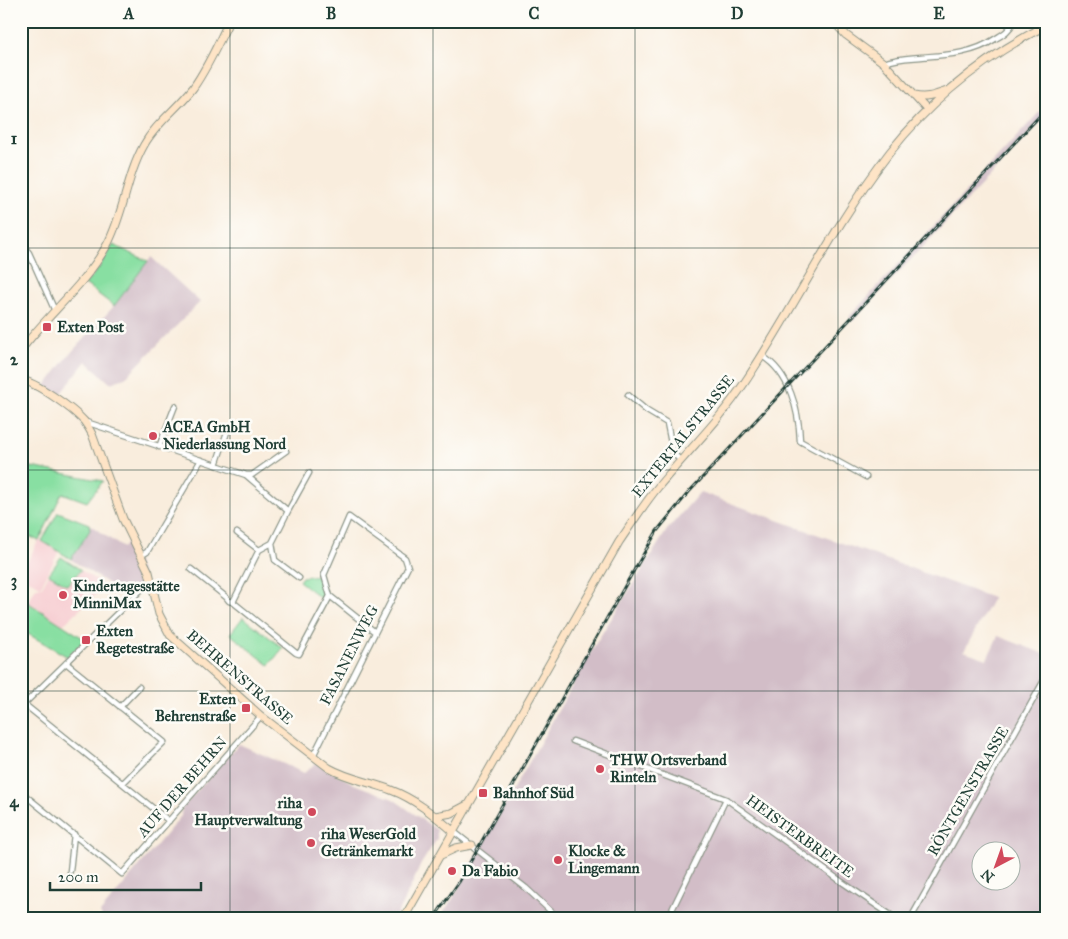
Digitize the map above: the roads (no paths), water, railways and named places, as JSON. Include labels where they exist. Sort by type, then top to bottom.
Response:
[{"type":"main road","points":[[21,350],[85,278],[107,246],[131,173],[144,145],[158,126],[193,88],[229,21]]},
{"type":"main road","points":[[833,21],[846,35],[884,63],[928,110]]},
{"type":"main road","name":"EXTERTALSTRASSE","points":[[404,918],[619,542],[639,512],[725,409],[762,356],[860,195],[891,151],[928,110],[972,71],[1047,24]]},
{"type":"main road","points":[[914,96],[930,97],[949,90]]},
{"type":"main road","name":"BEHRENSTRASSE","points":[[21,380],[34,384],[72,410],[85,422],[92,434],[123,519],[149,572],[159,614],[170,635],[261,716],[313,756],[340,774],[397,792],[420,805],[454,830]]},
{"type":"main road","points":[[436,816],[452,813],[468,805]]},
{"type":"main road","points":[[439,856],[456,848],[472,845]]},
{"type":"street","points":[[884,63],[894,58],[924,57],[973,50],[1010,30],[1014,21]]},
{"type":"street","points":[[1033,21],[1037,29]]},
{"type":"street","points":[[21,243],[29,253],[56,311]]},
{"type":"street","points":[[762,356],[776,367],[787,385],[798,417],[800,441],[866,477]]},
{"type":"street","points":[[628,395],[646,411],[667,423],[674,453],[680,461]]},
{"type":"street","points":[[159,446],[175,406]]},
{"type":"street","points":[[85,422],[246,475],[252,475],[286,451]]},
{"type":"street","points":[[216,465],[229,426]]},
{"type":"street","points":[[142,555],[147,552],[201,460]]},
{"type":"street","points":[[233,602],[259,550],[272,543],[309,473]]},
{"type":"street","points":[[246,475],[288,511]]},
{"type":"street","name":"FASANENWEG","points":[[313,756],[408,566],[405,558],[349,517],[324,575],[330,596]]},
{"type":"street","points":[[237,533],[259,550]]},
{"type":"street","points":[[272,543],[276,560],[298,578]]},
{"type":"street","points":[[191,569],[229,601],[233,602],[299,654],[330,596],[375,632]]},
{"type":"street","points":[[151,584],[145,586],[22,705],[169,821]]},
{"type":"street","points":[[66,663],[164,742],[123,783]]},
{"type":"street","name":"RÖNTGENSTRASSE","points":[[911,918],[1047,675]]},
{"type":"street","points":[[120,707],[140,687]]},
{"type":"street","name":"AUF DER BEHRN","points":[[74,834],[122,874],[261,716]]},
{"type":"street","name":"HEISTERBREITE","points":[[573,741],[726,799],[895,918]]},
{"type":"street","points":[[21,792],[74,834],[70,871]]},
{"type":"street","points":[[668,918],[726,799]]},
{"type":"street","points":[[454,830],[526,888],[558,918]]},
{"type":"railway","points":[[434,918],[459,882],[657,531],[689,492],[1047,108]]},
{"type":"place","name":"Exten Post","points":[[47,327]]},
{"type":"place","name":"ACEA GmbH Niederlassung Nord","points":[[153,436]]},
{"type":"place","name":"Kindertagesstätte MinniMax","points":[[63,595]]},
{"type":"place","name":"Exten Regetestraße","points":[[86,640]]},
{"type":"place","name":"Exten Behrenstraße","points":[[246,708]]},
{"type":"place","name":"THW Ortsverband Rinteln","points":[[600,769]]},
{"type":"place","name":"Bahnhof Süd","points":[[483,793]]},
{"type":"place","name":"riha Hauptverwaltung","points":[[312,812]]},
{"type":"place","name":"riha WeserGold Getränkemarkt","points":[[311,843]]},
{"type":"place","name":"Klocke & Lingemann","points":[[558,860]]},
{"type":"place","name":"Da Fabio","points":[[452,871]]}]
